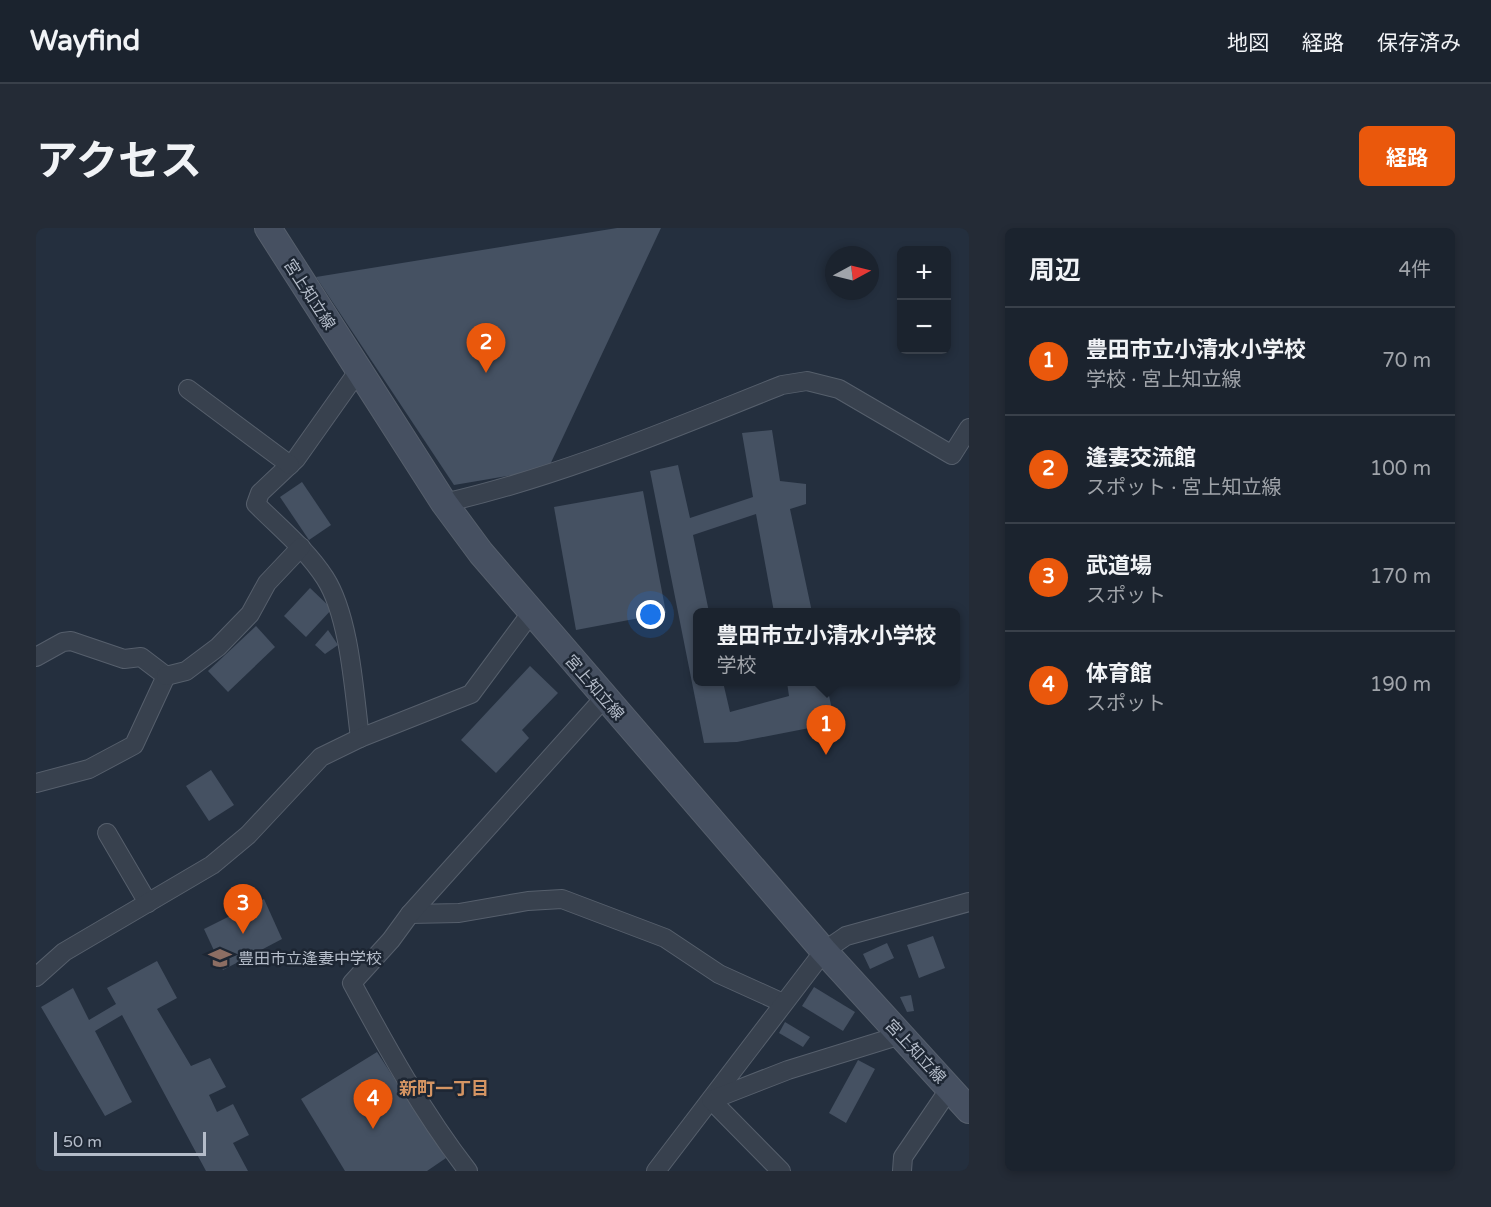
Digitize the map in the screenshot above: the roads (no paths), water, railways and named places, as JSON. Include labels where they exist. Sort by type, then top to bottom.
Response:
[{"type":"main road","name":"宮上知立線","points":[[268,228],[444,502],[481,554],[824,951],[969,1110]]},
{"type":"street","points":[[359,370],[290,465],[260,493],[256,504],[300,547],[326,579],[339,609],[351,668],[360,738]]},
{"type":"street","points":[[444,502],[495,491],[586,463],[782,385],[807,381],[839,389],[952,455],[968,433]]},
{"type":"street","points":[[188,389],[290,465]]},
{"type":"street","points":[[166,676],[186,671],[218,647],[250,614],[267,583],[300,547]]},
{"type":"street","points":[[36,977],[64,952],[212,866],[248,835],[321,758],[360,738],[471,694],[531,613]]},
{"type":"street","points":[[36,657],[63,642],[71,641],[124,659],[141,657],[166,676]]},
{"type":"street","points":[[36,783],[89,769],[134,745],[166,676]]},
{"type":"street","points":[[468,1171],[447,1145],[384,1043],[352,983],[391,940],[410,914],[604,698]]},
{"type":"street","points":[[107,832],[148,903]]},
{"type":"street","points":[[410,914],[459,913],[562,899],[665,938],[719,974],[783,1003]]},
{"type":"street","points":[[656,1171],[824,951],[846,936],[969,902]]},
{"type":"street","points":[[711,1100],[788,1070],[901,1035]]},
{"type":"street","points":[[902,1171],[903,1156],[950,1088]]},
{"type":"street","points":[[711,1100],[781,1171]]},
{"type":"place","name":"逢妻交流館","points":[[486,373]]},
{"type":"place","name":"豊田市立小清水小学校","points":[[826,755]]},
{"type":"place","name":"武道場","points":[[243,934]]},
{"type":"place","name":"豊田市立逢妻中学校","points":[[220,958]]},
{"type":"place","name":"体育館","points":[[373,1129]]},
{"type":"district","name":"新町一丁目","points":[[444,1089]]}]
